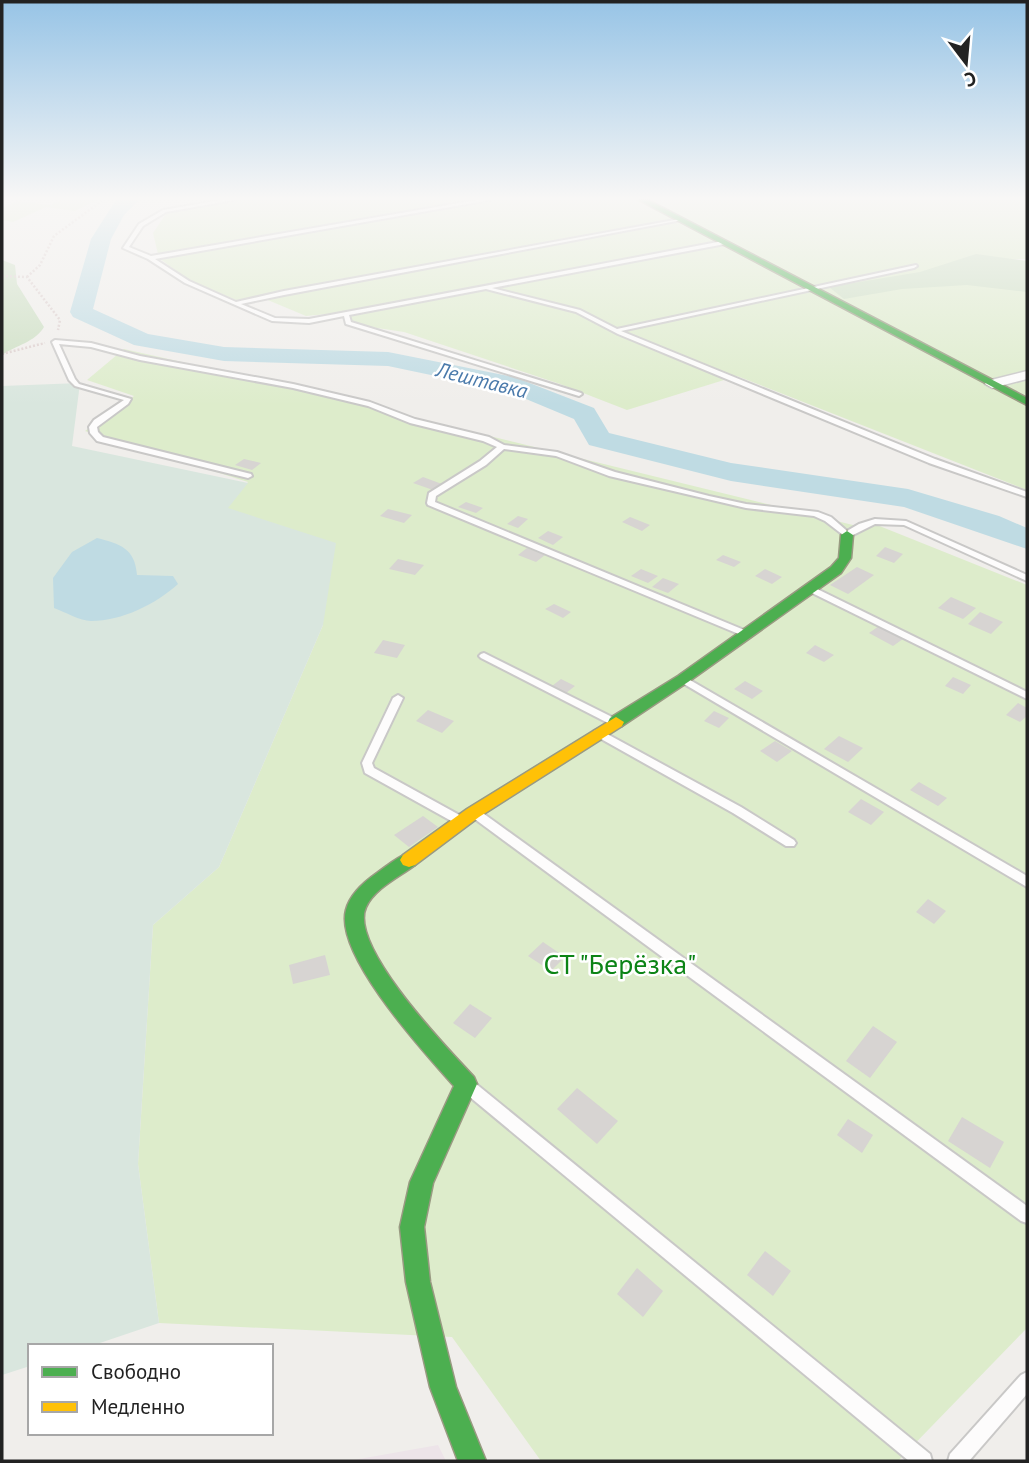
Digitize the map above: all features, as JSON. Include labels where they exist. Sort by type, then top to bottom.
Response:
[{"type":"street","points":[[771,268],[1027,402]]},
{"type":"street","points":[[992,384],[1027,375]]},
{"type":"street","points":[[472,1461],[443,1387],[418,1282],[412,1227],[422,1182],[466,1084],[412,1024],[386,987],[358,939],[353,923],[355,907],[368,891],[468,817],[684,679],[836,570],[845,558],[847,535]]},
{"type":"lane","points":[[166,268],[187,282],[274,320],[309,321],[589,268]]},
{"type":"lane","points":[[235,304],[416,268]]},
{"type":"lane","points":[[619,330],[903,268]]},
{"type":"lane","points":[[484,288],[578,311],[619,330],[620,333],[920,456],[1027,495]]},
{"type":"lane","points":[[346,314],[348,323],[579,394]]},
{"type":"lane","points":[[248,476],[100,439],[94,433],[93,427],[128,400],[77,385],[72,380],[55,342],[91,345],[140,358],[293,386],[370,404],[413,421],[486,439],[502,447],[537,449],[612,474],[721,500],[816,514],[828,519],[847,535],[866,523],[890,520],[906,523],[1027,578]]},
{"type":"lane","points":[[502,447],[483,463],[432,495],[432,503],[746,634]]},
{"type":"lane","points":[[809,587],[1027,696]]},
{"type":"lane","points":[[484,656],[615,722]]},
{"type":"lane","points":[[684,679],[1027,882]]},
{"type":"lane","points":[[398,698],[367,763],[369,770],[468,817],[1027,1215]]},
{"type":"lane","points":[[598,733],[737,810],[790,843]]},
{"type":"lane","points":[[466,1084],[923,1461]]},
{"type":"lane","points":[[957,1461],[1027,1381]]},
{"type":"path","points":[[2,276],[27,277],[36,268]]},
{"type":"path","points":[[2,354],[18,348],[55,342],[60,320],[27,277]]},
{"type":"shaded area","points":[[80,383],[72,446],[248,483],[228,508],[336,543],[323,625],[219,867],[153,925],[138,1164],[159,1323],[97,1344],[28,1344],[28,1367],[2,1375],[2,386]]},
{"type":"shaded area","points":[[438,1445],[446,1461],[348,1461]]},
{"type":"green space","points":[[2,268],[15,268],[17,284],[44,327],[31,340],[2,355]]},
{"type":"green space","points":[[173,268],[992,268],[1027,285],[1027,490],[737,376],[627,410],[560,384],[404,332],[357,325],[338,313],[306,316],[263,298],[236,300],[187,279]]},
{"type":"green space","points":[[932,268],[1027,268],[1027,292],[967,285],[902,289],[844,299],[829,287]]},
{"type":"green space","name":"СТ \"Берёзка\"","points":[[124,349],[857,526],[877,525],[1027,585],[1027,1328],[898,1461],[541,1461],[452,1337],[159,1323],[138,1164],[153,925],[219,867],[323,625],[227,508],[248,482],[85,431],[134,396],[87,380]]},
{"type":"water","points":[[97,538],[130,553],[137,575],[173,576],[178,584],[149,604],[115,618],[87,621],[54,608],[53,578],[72,552]]},
{"type":"building","points":[[244,459],[261,463],[252,470],[235,465]]},
{"type":"building","points":[[423,477],[442,484],[433,490],[413,483]]},
{"type":"building","points":[[466,502],[483,508],[476,513],[458,507]]},
{"type":"building","points":[[388,509],[412,515],[404,523],[380,516]]},
{"type":"building","points":[[518,516],[528,519],[518,528],[507,524]]},
{"type":"building","points":[[630,517],[650,525],[642,531],[622,522]]},
{"type":"building","points":[[548,531],[563,537],[553,545],[538,538]]},
{"type":"building","points":[[885,547],[903,554],[894,563],[876,556]]},
{"type":"building","points":[[527,548],[545,555],[536,562],[518,555]]},
{"type":"building","points":[[723,555],[741,562],[734,567],[716,560]]},
{"type":"building","points":[[398,559],[424,565],[415,575],[389,569]]},
{"type":"building","points":[[857,567],[874,575],[848,594],[830,585]]},
{"type":"building","points":[[641,569],[658,576],[648,583],[631,576]]},
{"type":"building","points":[[765,569],[782,577],[772,584],[755,576]]},
{"type":"building","points":[[663,578],[679,584],[668,593],[652,587]]},
{"type":"building","points":[[951,597],[976,608],[963,619],[938,608]]},
{"type":"building","points":[[554,604],[571,612],[563,618],[545,609]]},
{"type":"building","points":[[980,612],[1003,622],[991,634],[968,624]]},
{"type":"building","points":[[879,626],[903,639],[893,646],[869,633]]},
{"type":"building","points":[[383,640],[405,645],[397,658],[374,653]]},
{"type":"building","points":[[815,645],[834,655],[824,662],[806,653]]},
{"type":"building","points":[[953,677],[971,685],[963,694],[945,686]]},
{"type":"building","points":[[561,679],[575,686],[566,693],[552,686]]},
{"type":"building","points":[[745,681],[763,691],[752,699],[734,689]]},
{"type":"building","points":[[1018,703],[1027,708],[1027,716],[1020,722],[1006,715]]},
{"type":"building","points":[[428,710],[454,721],[442,733],[416,721]]},
{"type":"building","points":[[714,711],[729,718],[719,728],[704,721]]},
{"type":"building","points":[[839,736],[863,748],[848,762],[824,749]]},
{"type":"building","points":[[775,741],[792,751],[777,762],[760,751]]},
{"type":"building","points":[[919,782],[947,798],[938,806],[910,790]]},
{"type":"building","points":[[861,799],[884,812],[871,825],[848,812]]},
{"type":"building","points":[[423,816],[438,827],[409,847],[394,835]]},
{"type":"building","points":[[928,899],[946,911],[934,924],[916,912]]},
{"type":"building","points":[[543,942],[565,957],[551,971],[528,956]]},
{"type":"building","points":[[325,955],[330,975],[293,984],[289,965]]},
{"type":"building","points":[[470,1004],[492,1018],[475,1038],[453,1023]]},
{"type":"building","points":[[873,1026],[897,1042],[870,1078],[846,1061]]},
{"type":"building","points":[[577,1088],[618,1121],[597,1144],[557,1109]]},
{"type":"building","points":[[962,1117],[1004,1142],[990,1168],[948,1141]]},
{"type":"building","points":[[848,1119],[873,1135],[862,1153],[837,1135]]},
{"type":"building","points":[[765,1251],[791,1271],[773,1296],[747,1275]]},
{"type":"building","points":[[637,1268],[663,1291],[643,1317],[617,1294]]},
{"type":"waterway","name":"Лештавка","points":[[92,268],[81,312],[142,340],[224,354],[388,359],[514,385],[584,414],[599,439],[731,472],[908,498],[988,523],[1027,539]]},
{"type":"traffic: fast","points":[[772,268],[1027,402]]},
{"type":"traffic: fast","points":[[616,722],[683,679],[836,570],[845,558],[847,535]]},
{"type":"traffic: fast","points":[[409,860],[364,895],[355,911],[355,929],[363,951],[396,1002],[466,1084],[422,1182],[412,1227],[418,1282],[443,1387],[472,1461]]},
{"type":"traffic: slow","points":[[409,860],[473,813],[616,722]]}]
